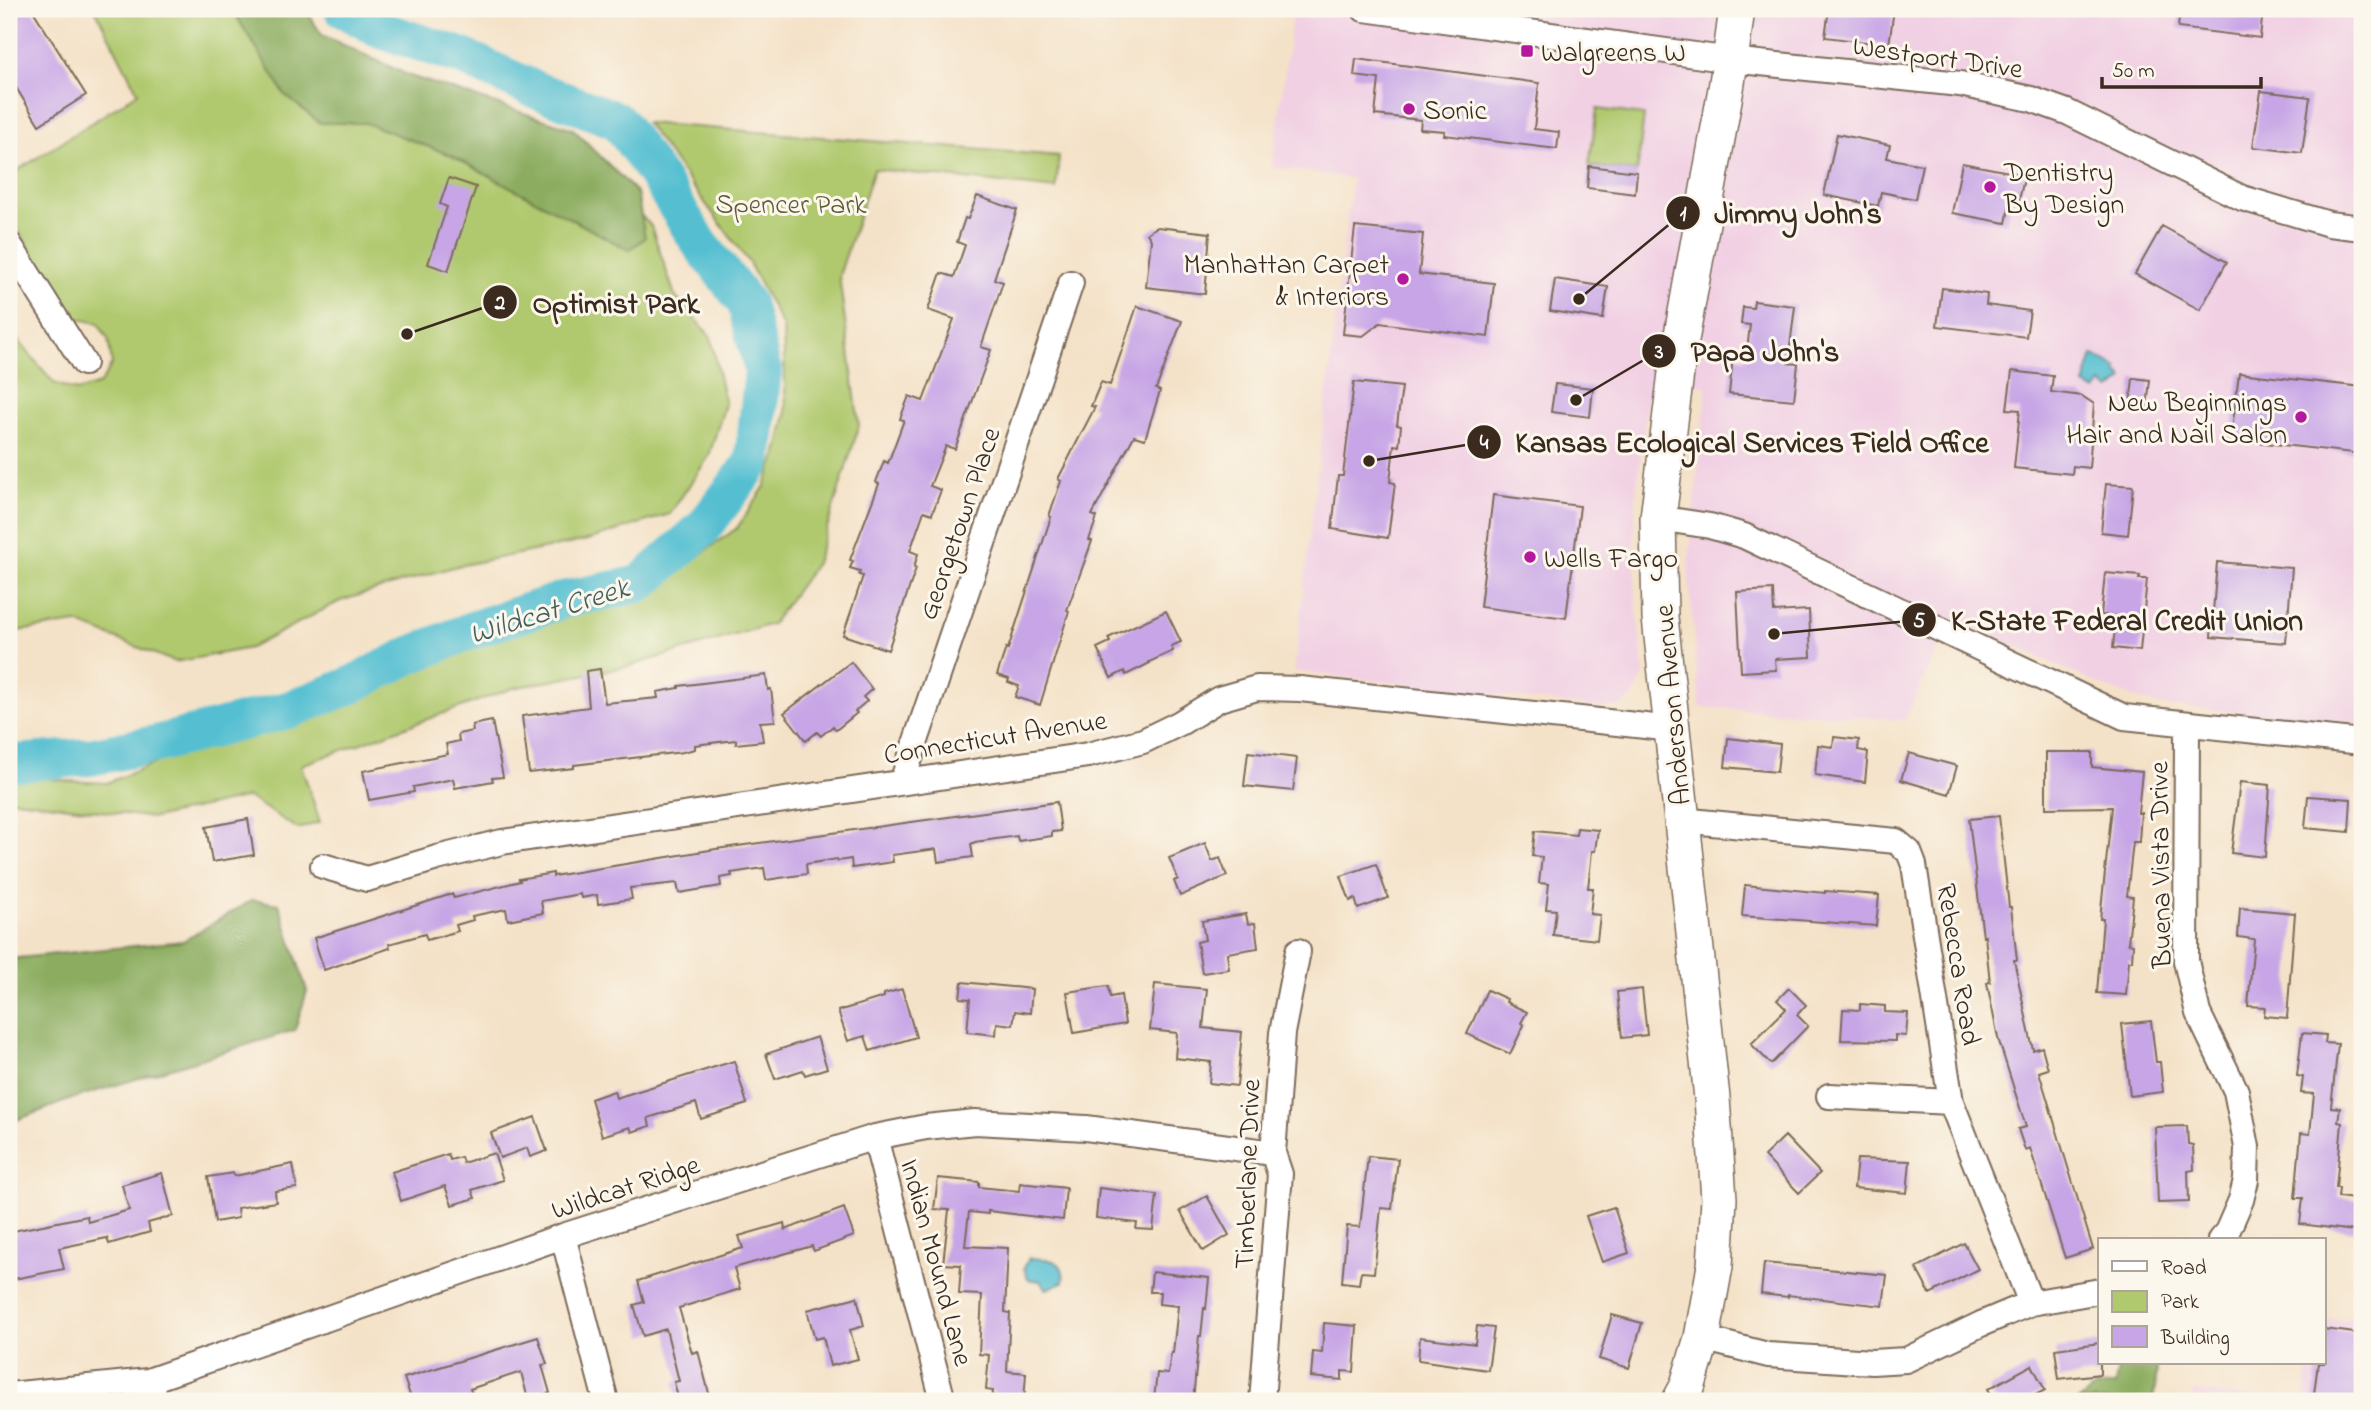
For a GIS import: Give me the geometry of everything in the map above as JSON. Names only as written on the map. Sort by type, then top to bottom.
[{"type":"main road","name":"Anderson Avenue","points":[[1680,1401],[1687,1388],[1702,1338],[1715,1266],[1719,1199],[1712,1098],[1660,618],[1658,518],[1678,356],[1731,60],[1737,9]]},
{"type":"street","name":"Westport Drive","points":[[1364,9],[1731,60],[1960,84],[2031,99],[2067,111],[2242,198],[2329,224],[2362,228]]},
{"type":"street","points":[[9,244],[85,363]]},
{"type":"street","name":"Georgetown Place","points":[[902,782],[1071,283]]},
{"type":"street","points":[[1658,518],[1710,526],[1744,536],[2124,717],[2362,742]]},
{"type":"street","name":"Connecticut Avenue","points":[[323,866],[367,879],[502,842],[1088,755],[1143,741],[1180,723],[1219,699],[1257,688],[1300,689],[1673,729]]},
{"type":"street","name":"Buena Vista Drive","points":[[2188,725],[2186,961],[2198,1013],[2236,1091],[2247,1147],[2246,1180],[2241,1200],[2222,1238]]},
{"type":"street","name":"Rebecca Road","points":[[1681,820],[1896,841],[1909,852],[1914,865],[1951,1101],[2031,1303]]},
{"type":"street","name":"Timberlane Drive","points":[[1262,1401],[1280,1174],[1273,1153],[1282,1033],[1298,951]]},
{"type":"street","points":[[1829,1096],[1951,1101]]},
{"type":"street","name":"Wildcat Ridge","points":[[9,1395],[153,1391],[563,1236],[875,1137],[926,1127],[975,1122],[1086,1128],[1273,1153]]},
{"type":"street","name":"Indian Mound Lane","points":[[875,1137],[943,1401]]},
{"type":"street","points":[[563,1236],[606,1401]]},
{"type":"street","points":[[1702,1338],[1768,1355],[1872,1362],[1906,1360],[2031,1303],[2098,1291]]},
{"type":"shaded area","points":[[1293,9],[2362,9],[2362,723],[2156,705],[2102,686],[1952,617],[1905,720],[1700,707],[1688,569],[1707,386],[1650,382],[1636,492],[1634,547],[1636,603],[1644,674],[1633,697],[1619,707],[1602,708],[1294,671],[1352,178],[1272,167]]},
{"type":"shaded area","points":[[2362,1309],[2362,1401],[2304,1401],[2308,1364],[2326,1364],[2326,1319],[2345,1320]]},
{"type":"shaded area","points":[[2193,1391],[2295,1401],[2190,1401]]},
{"type":"green space","points":[[95,9],[307,9],[326,51],[581,150],[651,226],[675,296],[711,337],[725,404],[709,456],[670,514],[588,540],[453,567],[340,601],[250,648],[175,662],[77,623],[9,632],[9,332],[54,383],[77,391],[100,384],[112,364],[108,339],[98,323],[71,317],[9,215],[9,176],[138,93]]},
{"type":"green space","points":[[232,9],[305,9],[322,35],[410,76],[573,129],[637,193],[645,238],[629,250],[450,155],[366,123],[320,123],[285,95]]},
{"type":"green space","points":[[1597,109],[1644,115],[1637,172],[1589,166]]},
{"type":"green space","name":"Spencer Park","points":[[646,123],[1059,156],[1056,189],[874,169],[839,276],[859,426],[816,563],[772,624],[630,666],[513,688],[301,765],[320,822],[298,829],[248,797],[154,818],[9,799],[9,773],[107,783],[160,761],[243,733],[312,717],[449,657],[556,618],[641,593],[737,528],[765,486],[777,453],[786,414],[783,327],[748,261]]},
{"type":"green space","points":[[252,900],[279,904],[307,991],[295,1030],[74,1098],[9,1123],[9,959],[183,941]]},
{"type":"green space","points":[[2119,1364],[2156,1364],[2153,1401],[2078,1401],[2093,1389],[2115,1385]]},
{"type":"water","points":[[2093,355],[2115,366],[2124,379],[2110,390],[2102,383],[2096,391],[2084,385]]},
{"type":"water","points":[[1029,1258],[1059,1264],[1063,1282],[1047,1289],[1040,1281],[1028,1279],[1024,1268]]},
{"type":"building","points":[[9,9],[32,9],[86,95],[39,125],[9,76]]},
{"type":"building","points":[[1829,9],[1894,9],[1889,45],[1825,37]]},
{"type":"building","points":[[2180,9],[2263,9],[2260,38],[2178,28]]},
{"type":"building","points":[[1356,59],[1539,83],[1534,129],[1559,132],[1557,149],[1444,135],[1445,131],[1420,129],[1421,120],[1375,115],[1379,79],[1354,76]]},
{"type":"building","points":[[2261,91],[2310,97],[2302,153],[2253,147]]},
{"type":"building","points":[[1837,134],[1890,145],[1887,158],[1922,165],[1915,199],[1881,192],[1878,206],[1824,195]]},
{"type":"building","name":"Dentistry By Design","points":[[1962,163],[2025,175],[2019,200],[2011,199],[2006,223],[1952,213]]},
{"type":"building","points":[[1589,166],[1637,172],[1635,194],[1587,188]]},
{"type":"building","points":[[449,178],[476,187],[448,271],[428,264],[447,207],[440,204]]},
{"type":"building","points":[[977,196],[1017,210],[994,279],[1003,282],[981,347],[991,350],[955,449],[946,446],[930,486],[941,490],[932,514],[924,511],[910,551],[918,554],[914,567],[916,568],[888,650],[843,635],[863,576],[859,575],[860,571],[850,568],[853,561],[850,560],[879,484],[876,482],[884,461],[888,463],[904,420],[900,419],[909,396],[923,401],[954,319],[928,310],[941,273],[954,277],[965,245],[957,242],[965,218],[968,219]]},
{"type":"building","points":[[2162,226],[2227,262],[2200,310],[2135,274]]},
{"type":"building","points":[[1157,227],[1210,233],[1205,294],[1146,287],[1151,240],[1147,233]]},
{"type":"building","name":"Manhattan Carpet & Interiors","points":[[1355,227],[1423,234],[1419,274],[1494,283],[1488,337],[1380,323],[1363,336],[1343,334]]},
{"type":"building","points":[[1555,279],[1608,287],[1603,319],[1550,311]]},
{"type":"building","points":[[1942,288],[1987,294],[1986,305],[2030,311],[2026,337],[1937,326]]},
{"type":"building","points":[[1754,301],[1795,306],[1788,363],[1798,364],[1794,400],[1729,394],[1733,357],[1746,359],[1750,325],[1741,324],[1743,307],[1753,308]]},
{"type":"building","points":[[1137,306],[1182,321],[1156,389],[1160,391],[1145,439],[1134,436],[1092,515],[1097,517],[1089,540],[1092,541],[1067,610],[1069,611],[1040,705],[1015,697],[1019,686],[997,675],[1051,517],[1049,516],[1061,481],[1058,479],[1095,407],[1091,406],[1101,382],[1110,385]]},
{"type":"building","points":[[2012,371],[2053,376],[2051,392],[2082,396],[2094,404],[2089,468],[2073,466],[2072,474],[2014,468],[2020,410],[2007,409]]},
{"type":"building","points":[[2239,373],[2362,387],[2362,454],[2231,439]]},
{"type":"building","points":[[2133,378],[2150,380],[2147,407],[2130,405]]},
{"type":"building","points":[[1354,382],[1402,387],[1397,425],[1401,426],[1399,446],[1394,445],[1390,482],[1395,483],[1388,538],[1332,529],[1338,476],[1343,476]]},
{"type":"building","points":[[1555,384],[1593,388],[1590,417],[1551,412]]},
{"type":"building","points":[[2106,484],[2133,486],[2128,535],[2101,532]]},
{"type":"building","name":"Wells Fargo","points":[[1493,495],[1580,506],[1566,618],[1480,607]]},
{"type":"building","points":[[2217,562],[2292,568],[2286,643],[2211,637]]},
{"type":"building","points":[[2105,573],[2147,579],[2140,651],[2113,648],[2116,616],[2101,615]]},
{"type":"building","points":[[1773,590],[1774,612],[1809,610],[1811,657],[1775,659],[1776,670],[1741,672],[1737,592]]},
{"type":"building","points":[[1166,611],[1181,642],[1171,646],[1173,651],[1150,663],[1126,675],[1124,671],[1111,678],[1097,648],[1110,642],[1108,638]]},
{"type":"building","points":[[851,662],[872,689],[863,697],[867,701],[836,730],[833,726],[821,736],[817,732],[806,741],[784,713]]},
{"type":"building","points":[[600,669],[605,703],[658,698],[657,692],[679,686],[766,675],[768,690],[771,689],[775,721],[760,722],[763,741],[736,744],[736,740],[695,745],[695,749],[683,752],[529,773],[522,716],[589,707],[586,671]]},
{"type":"building","points":[[492,721],[503,777],[455,788],[453,779],[413,787],[414,792],[369,800],[363,771],[448,754],[446,744],[459,741],[458,734],[473,731],[472,725]]},
{"type":"building","points":[[1834,737],[1859,740],[1858,750],[1868,752],[1865,782],[1815,775],[1818,745],[1833,747]]},
{"type":"building","points":[[1728,738],[1780,744],[1777,772],[1725,767]]},
{"type":"building","points":[[1248,752],[1297,758],[1293,791],[1244,786]]},
{"type":"building","points":[[2046,752],[2092,752],[2092,767],[2142,772],[2138,813],[2141,813],[2139,842],[2133,842],[2127,896],[2133,897],[2128,943],[2133,944],[2126,995],[2097,993],[2103,919],[2100,919],[2112,807],[2046,808]]},
{"type":"building","points":[[1909,753],[1957,766],[1949,794],[1901,780]]},
{"type":"building","points":[[2240,782],[2270,785],[2265,857],[2231,853]]},
{"type":"building","points":[[2308,796],[2351,799],[2349,832],[2305,828]]},
{"type":"building","points":[[1057,802],[1061,831],[1052,832],[1052,836],[1018,841],[1017,836],[975,842],[971,844],[973,857],[938,862],[936,849],[892,855],[893,862],[852,868],[851,859],[837,859],[806,864],[807,874],[766,880],[764,868],[731,873],[732,876],[720,878],[721,886],[679,893],[677,883],[630,888],[632,899],[598,904],[597,895],[581,898],[580,894],[541,901],[543,913],[508,920],[506,909],[472,916],[473,920],[456,925],[458,931],[427,940],[425,934],[389,944],[390,948],[324,970],[314,938],[452,894],[454,898],[520,881],[519,879]]},
{"type":"building","points":[[1999,816],[2017,960],[2014,960],[2033,1050],[2042,1047],[2048,1069],[2039,1072],[2093,1249],[2065,1258],[2030,1148],[2025,1150],[2018,1129],[2026,1127],[1998,1038],[1987,983],[1990,982],[1985,936],[1983,937],[1969,819]]},
{"type":"building","points":[[248,819],[254,855],[212,862],[206,827]]},
{"type":"building","points":[[1577,828],[1598,830],[1595,851],[1592,851],[1588,888],[1593,888],[1590,914],[1600,915],[1597,940],[1553,935],[1556,910],[1546,909],[1549,884],[1539,883],[1542,857],[1532,856],[1535,831],[1576,835]]},
{"type":"building","points":[[1205,843],[1212,861],[1220,858],[1227,876],[1180,896],[1174,881],[1178,879],[1169,858]]},
{"type":"building","points":[[1376,864],[1388,898],[1358,909],[1355,898],[1350,901],[1341,876]]},
{"type":"building","points":[[1745,885],[1879,895],[1876,926],[1742,916]]},
{"type":"building","points":[[2240,908],[2295,913],[2287,1018],[2264,1016],[2265,1007],[2248,1006],[2254,939],[2238,937]]},
{"type":"building","points":[[1246,914],[1248,924],[1255,923],[1258,948],[1227,953],[1229,969],[1202,973],[1197,942],[1205,940],[1202,921]]},
{"type":"building","points":[[962,982],[1032,989],[1030,1013],[1015,1011],[1013,1025],[997,1023],[996,1035],[967,1032],[970,999],[960,998]]},
{"type":"building","points":[[1155,984],[1207,989],[1203,1028],[1242,1032],[1237,1086],[1209,1083],[1211,1062],[1175,1058],[1177,1033],[1150,1030]]},
{"type":"building","points":[[1108,986],[1110,997],[1121,995],[1125,1024],[1074,1033],[1067,992]]},
{"type":"building","points":[[1789,988],[1806,1005],[1797,1015],[1808,1026],[1771,1064],[1751,1044],[1786,1009],[1777,1000]]},
{"type":"building","points":[[902,989],[916,1037],[870,1051],[865,1036],[848,1041],[838,1011]]},
{"type":"building","points":[[1642,989],[1647,1035],[1622,1038],[1617,992]]},
{"type":"building","points":[[1487,990],[1527,1012],[1510,1054],[1467,1034]]},
{"type":"building","points":[[1860,1004],[1885,1006],[1885,1012],[1908,1013],[1906,1036],[1895,1035],[1895,1041],[1841,1040],[1843,1009],[1860,1010]]},
{"type":"building","points":[[2151,1021],[2163,1092],[2130,1096],[2122,1024]]},
{"type":"building","points":[[2302,1033],[2326,1035],[2325,1043],[2338,1044],[2331,1107],[2340,1108],[2338,1122],[2342,1123],[2336,1188],[2339,1188],[2338,1197],[2362,1200],[2362,1232],[2300,1224],[2303,1198],[2295,1198],[2301,1133],[2310,1134],[2314,1094],[2301,1093],[2303,1077],[2297,1076]]},
{"type":"building","points":[[817,1037],[827,1068],[805,1075],[803,1070],[775,1079],[766,1054]]},
{"type":"building","points":[[734,1061],[747,1104],[701,1119],[696,1103],[648,1118],[650,1126],[632,1132],[630,1127],[602,1136],[591,1099],[614,1091],[616,1098]]},
{"type":"building","points":[[535,1117],[547,1151],[530,1157],[527,1148],[500,1158],[491,1133]]},
{"type":"building","points":[[2187,1126],[2188,1144],[2193,1145],[2194,1170],[2188,1171],[2189,1202],[2158,1203],[2155,1127]]},
{"type":"building","points":[[1785,1136],[1820,1173],[1799,1193],[1764,1156]]},
{"type":"building","points":[[494,1153],[503,1180],[472,1190],[475,1198],[452,1205],[445,1186],[401,1201],[392,1172],[448,1154],[450,1160],[461,1157],[463,1163]]},
{"type":"building","points":[[1368,1156],[1398,1159],[1392,1209],[1381,1208],[1374,1273],[1361,1272],[1359,1284],[1342,1282],[1347,1226],[1360,1227]]},
{"type":"building","points":[[1857,1159],[1910,1161],[1907,1193],[1854,1188]]},
{"type":"building","points":[[293,1164],[297,1188],[275,1191],[276,1202],[237,1208],[238,1218],[215,1222],[208,1177],[233,1173],[234,1176]]},
{"type":"building","points":[[162,1173],[173,1216],[148,1223],[150,1232],[109,1244],[107,1238],[59,1248],[64,1269],[9,1280],[9,1243],[15,1242],[13,1231],[87,1216],[88,1222],[129,1210],[122,1185]]},
{"type":"building","points":[[938,1178],[979,1182],[979,1187],[1019,1191],[1020,1183],[1066,1188],[1063,1220],[988,1211],[988,1214],[969,1212],[965,1246],[1008,1248],[1005,1312],[1010,1313],[1007,1371],[1026,1373],[1024,1401],[992,1401],[993,1391],[986,1390],[989,1355],[979,1354],[982,1295],[959,1294],[961,1265],[943,1264],[949,1210],[934,1209]]},
{"type":"building","points":[[1099,1188],[1157,1195],[1153,1230],[1136,1229],[1137,1223],[1096,1218]]},
{"type":"building","points":[[1207,1196],[1229,1235],[1203,1251],[1180,1211]]},
{"type":"building","points":[[1614,1207],[1629,1253],[1602,1262],[1586,1216]]},
{"type":"building","points":[[844,1208],[854,1236],[814,1251],[812,1246],[734,1268],[740,1289],[679,1308],[692,1353],[698,1351],[711,1401],[679,1401],[674,1382],[679,1381],[666,1329],[643,1336],[634,1305],[644,1302],[638,1281],[743,1248],[739,1236],[784,1223],[785,1230]]},
{"type":"building","points":[[1964,1243],[1978,1269],[1930,1294],[1916,1268]]},
{"type":"building","points":[[1764,1263],[1887,1275],[1883,1306],[1761,1294]]},
{"type":"building","points":[[1152,1272],[1209,1278],[1206,1309],[1204,1308],[1199,1336],[1193,1401],[1154,1399],[1157,1373],[1168,1374],[1178,1306],[1159,1304],[1160,1292],[1150,1292]]},
{"type":"building","points":[[857,1297],[864,1326],[850,1330],[858,1359],[830,1366],[823,1337],[815,1339],[807,1310]]},
{"type":"building","points":[[1612,1315],[1642,1323],[1629,1368],[1599,1359]]},
{"type":"building","points":[[1324,1323],[1357,1326],[1354,1372],[1342,1371],[1342,1380],[1311,1377],[1313,1352],[1322,1353]]},
{"type":"building","points":[[1477,1326],[1494,1328],[1488,1370],[1418,1360],[1420,1337],[1475,1344]]},
{"type":"building","points":[[2326,1329],[2362,1334],[2362,1401],[2313,1401],[2318,1364],[2326,1364]]},
{"type":"building","points":[[538,1337],[547,1364],[542,1365],[550,1393],[528,1399],[521,1372],[470,1389],[474,1401],[412,1401],[404,1378]]},
{"type":"building","points":[[2098,1343],[2100,1374],[2059,1379],[2055,1349]]},
{"type":"building","points":[[2032,1365],[2045,1390],[2024,1401],[1995,1401],[1988,1389]]},
{"type":"waterway","name":"Wildcat Creek","points":[[9,761],[16,763],[90,757],[156,744],[288,710],[347,687],[413,654],[478,628],[566,599],[640,584],[703,528],[753,462],[763,371],[746,303],[700,244],[660,180],[618,121],[536,90],[461,56],[384,31],[343,9]]},
{"type":"place","name":"Walgreens W","points":[[1527,51]]},
{"type":"place","name":"Sonic","points":[[1409,109]]},
{"type":"place","name":"Dentistry By Design","points":[[1990,187]]},
{"type":"place","name":"Manhattan Carpet & Interiors","points":[[1403,279]]},
{"type":"place","name":"Jimmy John's","points":[[1579,299]]},
{"type":"place","name":"Optimist Park","points":[[407,334]]},
{"type":"place","name":"Papa John's","points":[[1576,400]]},
{"type":"place","name":"New Beginnings Hair and Nail Salon","points":[[2301,417]]},
{"type":"place","name":"Kansas Ecological Services Field Office","points":[[1369,461]]},
{"type":"place","name":"Wells Fargo","points":[[1530,557]]},
{"type":"place","name":"K-State Federal Credit Union","points":[[1774,634]]}]
